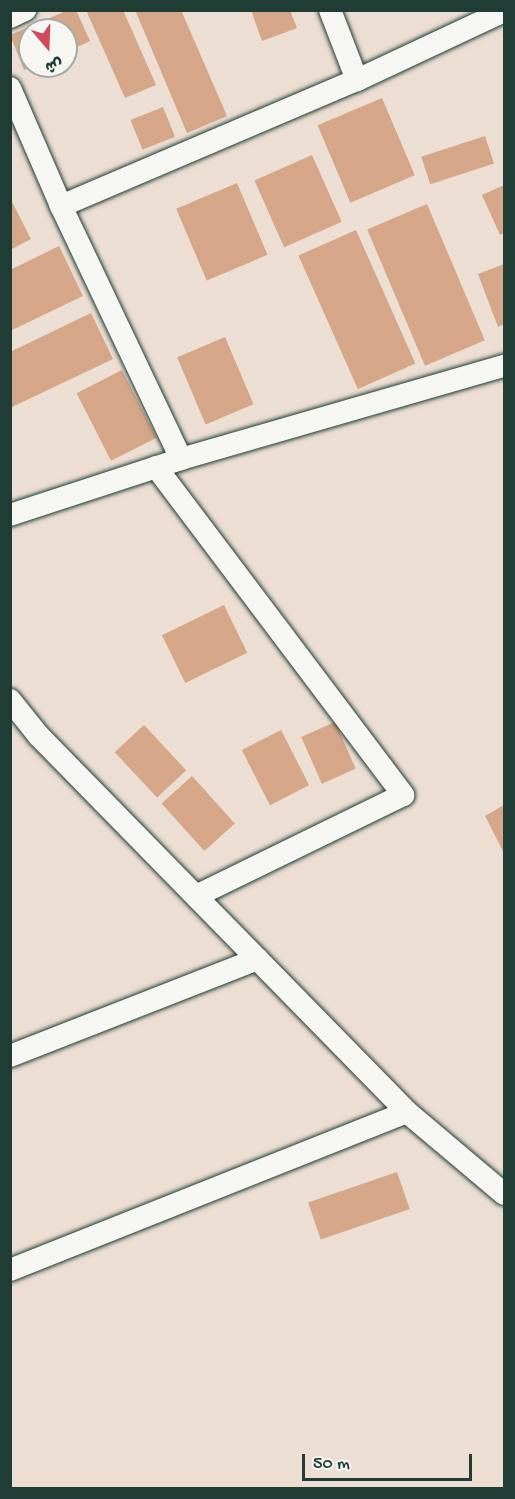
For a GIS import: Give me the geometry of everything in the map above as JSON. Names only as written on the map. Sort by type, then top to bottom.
[{"type":"street","points":[[10,17],[25,10]]},
{"type":"street","points":[[330,10],[357,80]]},
{"type":"street","points":[[61,206],[357,80],[504,11]]},
{"type":"street","points":[[10,88],[61,206],[181,459]]},
{"type":"street","points":[[10,515],[181,459],[504,366]]},
{"type":"street","points":[[156,467],[403,795],[196,896]]},
{"type":"street","points":[[10,700],[38,735],[407,1112],[504,1194]]},
{"type":"street","points":[[10,1056],[258,959]]},
{"type":"street","points":[[10,1270],[407,1112]]},
{"type":"building","points":[[68,10],[76,10],[90,41],[78,46],[78,18],[49,18]]},
{"type":"building","points":[[86,10],[123,10],[156,85],[125,98]]},
{"type":"building","points":[[135,10],[181,10],[227,116],[187,133]]},
{"type":"building","points":[[251,10],[290,10],[297,28],[262,41]]},
{"type":"building","points":[[18,32],[18,55],[10,35]]},
{"type":"building","points":[[382,98],[415,175],[350,203],[318,125]]},
{"type":"building","points":[[163,107],[175,137],[143,150],[131,120]]},
{"type":"building","points":[[485,136],[494,164],[430,184],[421,157]]},
{"type":"building","points":[[312,155],[342,222],[284,247],[254,181]]},
{"type":"building","points":[[237,183],[267,255],[207,281],[176,209]]},
{"type":"building","points":[[504,185],[504,233],[500,235],[482,195]]},
{"type":"building","points":[[10,198],[31,239],[10,250]]},
{"type":"building","points":[[427,204],[485,340],[425,366],[367,229]]},
{"type":"building","points":[[356,230],[415,363],[358,389],[298,256]]},
{"type":"building","points":[[59,246],[83,296],[10,331],[10,270]]},
{"type":"building","points":[[504,264],[504,324],[498,327],[478,274]]},
{"type":"building","points":[[91,313],[113,359],[12,407],[10,352]]},
{"type":"building","points":[[225,337],[254,404],[206,425],[177,357]]},
{"type":"building","points":[[122,370],[157,438],[111,461],[77,393]]},
{"type":"building","points":[[224,605],[247,653],[185,683],[162,635]]},
{"type":"building","points":[[335,722],[356,769],[322,784],[301,737]]},
{"type":"building","points":[[144,725],[186,770],[157,798],[115,752]]},
{"type":"building","points":[[281,730],[309,785],[270,805],[242,750]]},
{"type":"building","points":[[192,776],[235,824],[204,851],[162,803]]},
{"type":"building","points":[[504,805],[504,853],[485,816]]},
{"type":"building","points":[[397,1172],[410,1209],[321,1239],[308,1203]]}]
